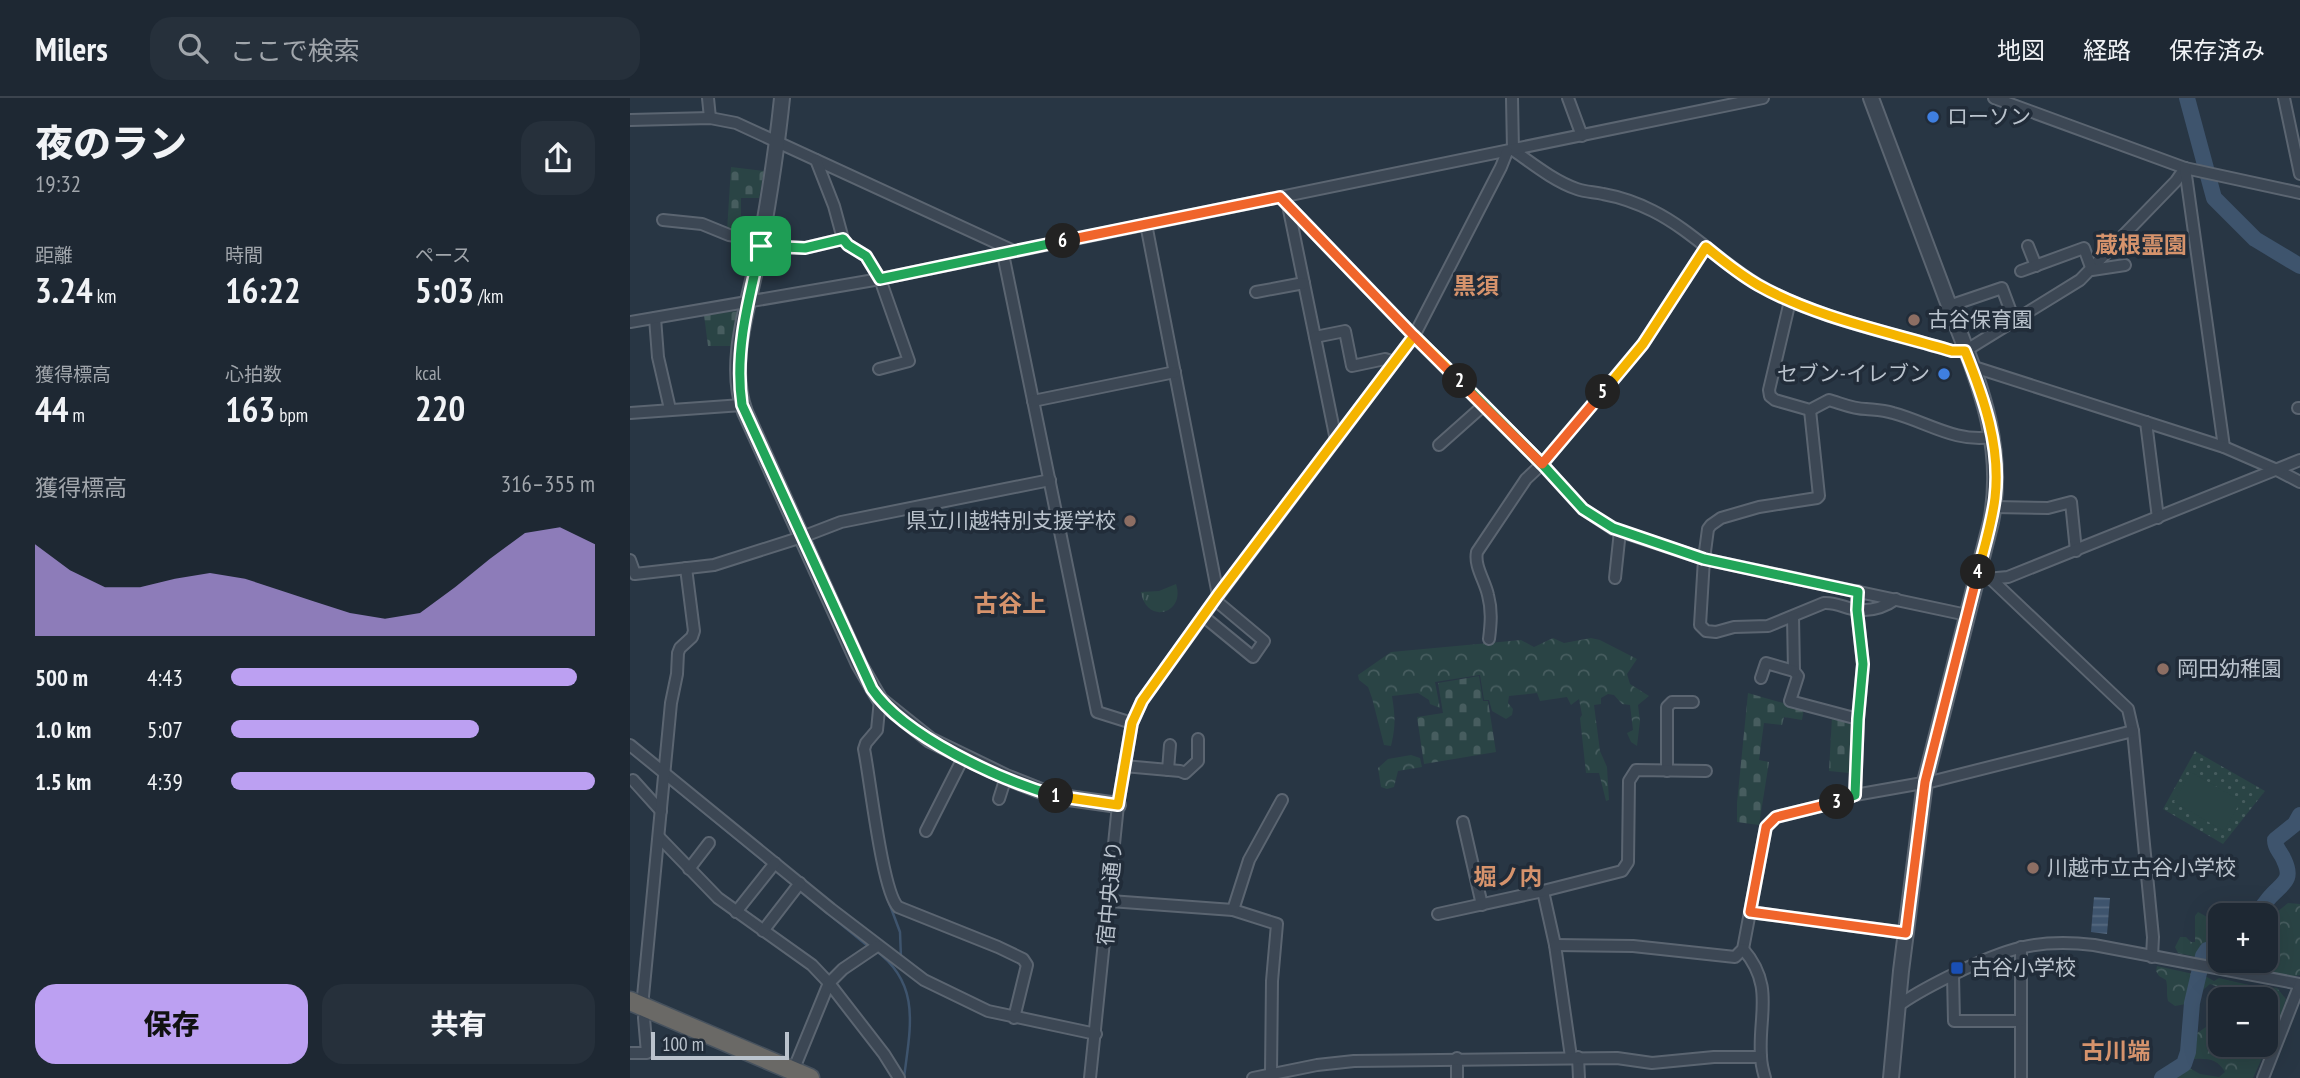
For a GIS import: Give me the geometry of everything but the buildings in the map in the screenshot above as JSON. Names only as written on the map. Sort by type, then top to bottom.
[{"type":"highway","points":[[637,1010],[787,1074],[810,1078]]},
{"type":"street","points":[[708,98],[710,118]]},
{"type":"street","points":[[782,98],[739,369],[742,405],[859,664],[880,700],[930,740],[963,758],[1054,796],[1118,805]]},
{"type":"street","points":[[1510,151],[1512,98]]},
{"type":"street","points":[[1568,98],[1582,136]]},
{"type":"street","points":[[630,322],[880,279],[1146,224],[1284,201],[1763,98]]},
{"type":"street","points":[[1871,98],[1980,389],[1992,437],[1996,471],[1984,579],[1967,615],[1925,782],[1891,1078]]},
{"type":"street","points":[[1994,98],[2185,168],[2300,193]]},
{"type":"street","points":[[2284,98],[2300,174]]},
{"type":"street","points":[[630,120],[710,118],[736,123],[1008,252]]},
{"type":"street","points":[[1510,151],[1564,184],[1605,194],[1654,211],[1758,285],[1790,301],[1952,351],[1965,351],[2080,280],[2176,181],[2185,168]]},
{"type":"street","name":"宿中央通り","points":[[1090,1078],[1118,805],[1132,723],[1142,701],[1203,615],[1414,336],[1510,151]]},
{"type":"street","points":[[816,160],[835,206],[843,239],[866,256],[880,279],[909,361],[880,369]]},
{"type":"street","points":[[2185,168],[2224,447]]},
{"type":"street","points":[[1284,201],[1304,283],[1336,440]]},
{"type":"street","points":[[1284,201],[1583,509],[1620,531],[1704,559],[1967,615]]},
{"type":"street","points":[[663,220],[702,224],[729,235],[761,243],[805,248],[843,239]]},
{"type":"street","points":[[1146,224],[1217,597],[1264,641],[1253,657],[1203,615]]},
{"type":"street","points":[[2028,246],[2036,266]]},
{"type":"street","points":[[1489,639],[1492,617],[1488,593],[1476,562],[1477,552],[1526,479],[1542,464],[1643,344],[1706,247]]},
{"type":"street","points":[[2021,271],[2084,248],[2092,270]]},
{"type":"street","points":[[1008,252],[1033,401],[1097,712],[1132,723]]},
{"type":"street","points":[[2092,270],[2125,265]]},
{"type":"street","points":[[1256,292],[1304,283]]},
{"type":"street","points":[[1949,306],[2002,288],[2014,320]]},
{"type":"street","points":[[1790,301],[1769,390],[1770,396],[1775,400],[1810,410],[1829,400],[1913,418],[1962,438],[1977,440],[1992,437]]},
{"type":"street","points":[[655,318],[658,357],[670,409]]},
{"type":"street","points":[[1315,337],[1345,331],[1352,366],[1385,359],[1394,362]]},
{"type":"street","points":[[1971,366],[2224,447],[2300,482]]},
{"type":"street","points":[[1033,401],[1175,372]]},
{"type":"street","points":[[630,412],[742,405]]},
{"type":"street","points":[[1439,445],[1484,405]]},
{"type":"street","points":[[1810,410],[1819,496],[1759,507],[1715,520],[1708,529],[1700,625],[1706,631],[1716,632],[1734,627],[1768,626],[1824,603],[1857,610],[1886,606],[1896,599]]},
{"type":"street","points":[[2146,422],[2158,518]]},
{"type":"street","points":[[1984,579],[2008,577],[2300,460]]},
{"type":"street","points":[[630,560],[635,574],[714,565],[841,522],[1050,480]]},
{"type":"street","points":[[1994,507],[2048,508],[2071,502],[2076,551]]},
{"type":"street","points":[[1615,578],[1620,531]]},
{"type":"street","points":[[630,1053],[647,1053],[637,1010],[659,837],[678,653],[694,631],[687,568]]},
{"type":"street","points":[[1984,579],[2128,709],[2133,731],[2153,937],[2152,957]]},
{"type":"street","points":[[1855,795],[1863,664],[1857,610],[1858,592]]},
{"type":"street","points":[[1793,617],[1794,671]]},
{"type":"street","points":[[1761,678],[1766,663],[1794,671],[1798,676],[1790,701],[1858,719]]},
{"type":"street","points":[[880,700],[877,730],[864,749],[885,877],[893,902],[898,907],[1023,959],[1027,965],[1014,1018]]},
{"type":"street","points":[[1667,771],[1667,707],[1672,702],[1693,702]]},
{"type":"street","points":[[1555,945],[1633,946],[1735,957],[1743,949],[1766,827],[1776,817],[1842,801],[1855,795],[1925,782],[2133,731]]},
{"type":"street","points":[[1124,766],[1185,773],[1198,761],[1198,739]]},
{"type":"street","points":[[1168,770],[1170,745]]},
{"type":"street","points":[[630,746],[797,886],[924,980],[988,1011],[1096,1034]]},
{"type":"street","points":[[926,831],[963,758]]},
{"type":"street","points":[[1438,914],[1622,871],[1628,862],[1629,781],[1636,770],[1706,771]]},
{"type":"street","points":[[999,799],[1006,778]]},
{"type":"street","points":[[633,780],[661,811]]},
{"type":"street","points":[[1233,910],[1249,860],[1282,800]]},
{"type":"street","points":[[1464,822],[1482,905]]},
{"type":"street","points":[[659,837],[718,898],[812,965],[884,1054],[899,1078]]},
{"type":"street","points":[[689,869],[709,844]]},
{"type":"street","points":[[736,912],[773,866]]},
{"type":"street","points":[[763,931],[797,886]]},
{"type":"street","points":[[1543,891],[1579,1078]]},
{"type":"street","points":[[1110,901],[1233,910],[1277,924],[1272,981],[1271,1073]]},
{"type":"street","points":[[1750,912],[1906,933]]},
{"type":"street","points":[[1898,1006],[1913,995],[2002,951],[2042,943],[2070,942],[2300,984],[2263,1078]]},
{"type":"street","points":[[787,1074],[829,983],[843,969],[877,946]]},
{"type":"street","points":[[2021,947],[2021,1078]]},
{"type":"street","points":[[1743,949],[1753,960],[1764,997],[1761,1057],[1765,1078]]},
{"type":"street","points":[[1954,975],[1954,1021],[2021,1021]]},
{"type":"street","points":[[1253,1078],[1317,1065],[1354,1061],[1617,1058],[1652,1063],[1761,1057]]},
{"type":"street","points":[[1457,1058],[1457,1078]]},
{"type":"street","points":[[1317,1065],[1317,1078]]},
{"type":"green space","points":[[731,167],[764,171],[759,198],[741,198],[741,218],[746,219],[746,227],[753,228],[752,237],[727,231]]},
{"type":"green space","points":[[737,311],[731,346],[708,346],[704,315]]},
{"type":"green space","points":[[1176,584],[1178,594],[1175,603],[1164,612],[1150,609],[1144,602],[1141,592],[1159,591]]},
{"type":"green space","points":[[1553,638],[1564,643],[1591,638],[1600,640],[1637,659],[1627,674],[1630,684],[1649,696],[1638,705],[1640,721],[1637,746],[1631,742],[1627,733],[1633,730],[1630,705],[1622,704],[1614,695],[1608,694],[1601,698],[1601,704],[1594,705],[1600,751],[1607,767],[1609,800],[1606,801],[1599,773],[1586,773],[1579,699],[1571,705],[1567,697],[1540,701],[1537,693],[1509,696],[1508,703],[1513,709],[1512,715],[1506,719],[1492,711],[1489,700],[1484,700],[1480,675],[1435,682],[1440,708],[1430,704],[1429,700],[1418,693],[1392,696],[1394,732],[1391,746],[1384,745],[1368,687],[1359,680],[1358,675],[1391,652],[1521,640],[1534,647]]},
{"type":"green space","points":[[1479,676],[1483,701],[1488,701],[1496,752],[1424,764],[1417,717],[1443,713],[1438,683]]},
{"type":"green space","points":[[1748,693],[1804,709],[1802,720],[1784,717],[1782,725],[1764,723],[1759,760],[1769,762],[1759,825],[1737,822]]},
{"type":"green space","points":[[1832,717],[1853,722],[1852,784],[1849,784],[1849,773],[1829,771]]},
{"type":"green space","points":[[2195,751],[2265,791],[2223,844],[2163,809]]},
{"type":"green space","points":[[1411,755],[1420,758],[1422,767],[1398,771],[1394,787],[1381,787],[1378,768],[1388,759]]},
{"type":"green space","points":[[2191,772],[2241,801],[2224,831],[2174,802]]},
{"type":"green space","points":[[2288,903],[2300,904],[2300,975],[2290,977],[2271,973],[2278,973],[2278,911]]},
{"type":"green space","points":[[2198,912],[2208,917],[2208,959],[2178,953],[2175,947],[2180,937],[2195,942],[2195,916]]},
{"type":"green space","points":[[2157,966],[2214,981],[2219,978],[2265,987],[2218,987],[2210,984],[2199,993],[2197,1002],[2175,1006],[2168,1001],[2166,980],[2156,971]]},
{"type":"green space","points":[[2278,989],[2286,999],[2278,1022]]},
{"type":"green space","points":[[2208,1024],[2208,1057],[2262,1057],[2253,1078],[2167,1078],[2165,1072],[2170,1063],[2179,1062],[2200,1074],[2219,1077],[2225,1072],[2212,1060],[2193,1059],[2191,1037]]},
{"type":"water","points":[[2094,897],[2110,898],[2107,934],[2091,932]]},
{"type":"waterway","points":[[2187,98],[2214,198],[2255,239],[2300,266]]},
{"type":"waterway","points":[[630,752],[655,772]]},
{"type":"waterway","points":[[668,783],[768,865]]},
{"type":"waterway","points":[[2265,903],[2282,885],[2288,873],[2275,840],[2295,824],[2300,815]]},
{"type":"waterway","points":[[774,869],[793,885]]},
{"type":"waterway","points":[[798,889],[869,947]]},
{"type":"waterway","points":[[888,900],[900,932],[901,958]]},
{"type":"waterway","points":[[875,950],[890,963],[906,992],[910,1024],[904,1078]]},
{"type":"waterway","points":[[2162,1078],[2184,1064],[2188,1052],[2192,1003],[2203,956],[2208,950]]},
{"type":"place","name":"ローソン","points":[[1933,117]]},
{"type":"place","name":"古谷保育園","points":[[1914,320]]},
{"type":"place","name":"セブン-イレブン","points":[[1944,374]]},
{"type":"place","name":"県立川越特別支援学校","points":[[1130,521]]},
{"type":"place","name":"岡田幼稚園","points":[[2163,669]]},
{"type":"place","name":"川越市立古谷小学校","points":[[2033,868]]},
{"type":"place","name":"古谷小学校","points":[[1957,968]]},
{"type":"district","name":"蔵根霊園","points":[[2141,245]]},
{"type":"district","name":"黒須","points":[[1476,286]]},
{"type":"district","name":"古谷上","points":[[1010,604]]},
{"type":"district","name":"堀ノ内","points":[[1508,877]]},
{"type":"district","name":"古川端","points":[[2116,1051]]},
{"type":"route","points":[[761,246],[739,359],[738,379],[742,405],[872,689],[902,720],[930,740],[1006,778],[1054,796],[1118,805],[1132,723],[1142,701],[1218,595],[1414,336],[1484,405],[1542,464],[1583,509],[1613,528],[1704,559],[1858,592],[1857,610],[1863,664],[1855,795],[1842,801],[1776,817],[1766,827],[1750,912],[1906,933],[1925,782],[1995,497],[1996,457],[1989,419],[1965,351],[1952,351],[1790,301],[1758,285],[1706,247],[1643,344],[1542,464],[1280,197],[880,279],[866,256],[843,239],[805,248],[761,246]]}]
